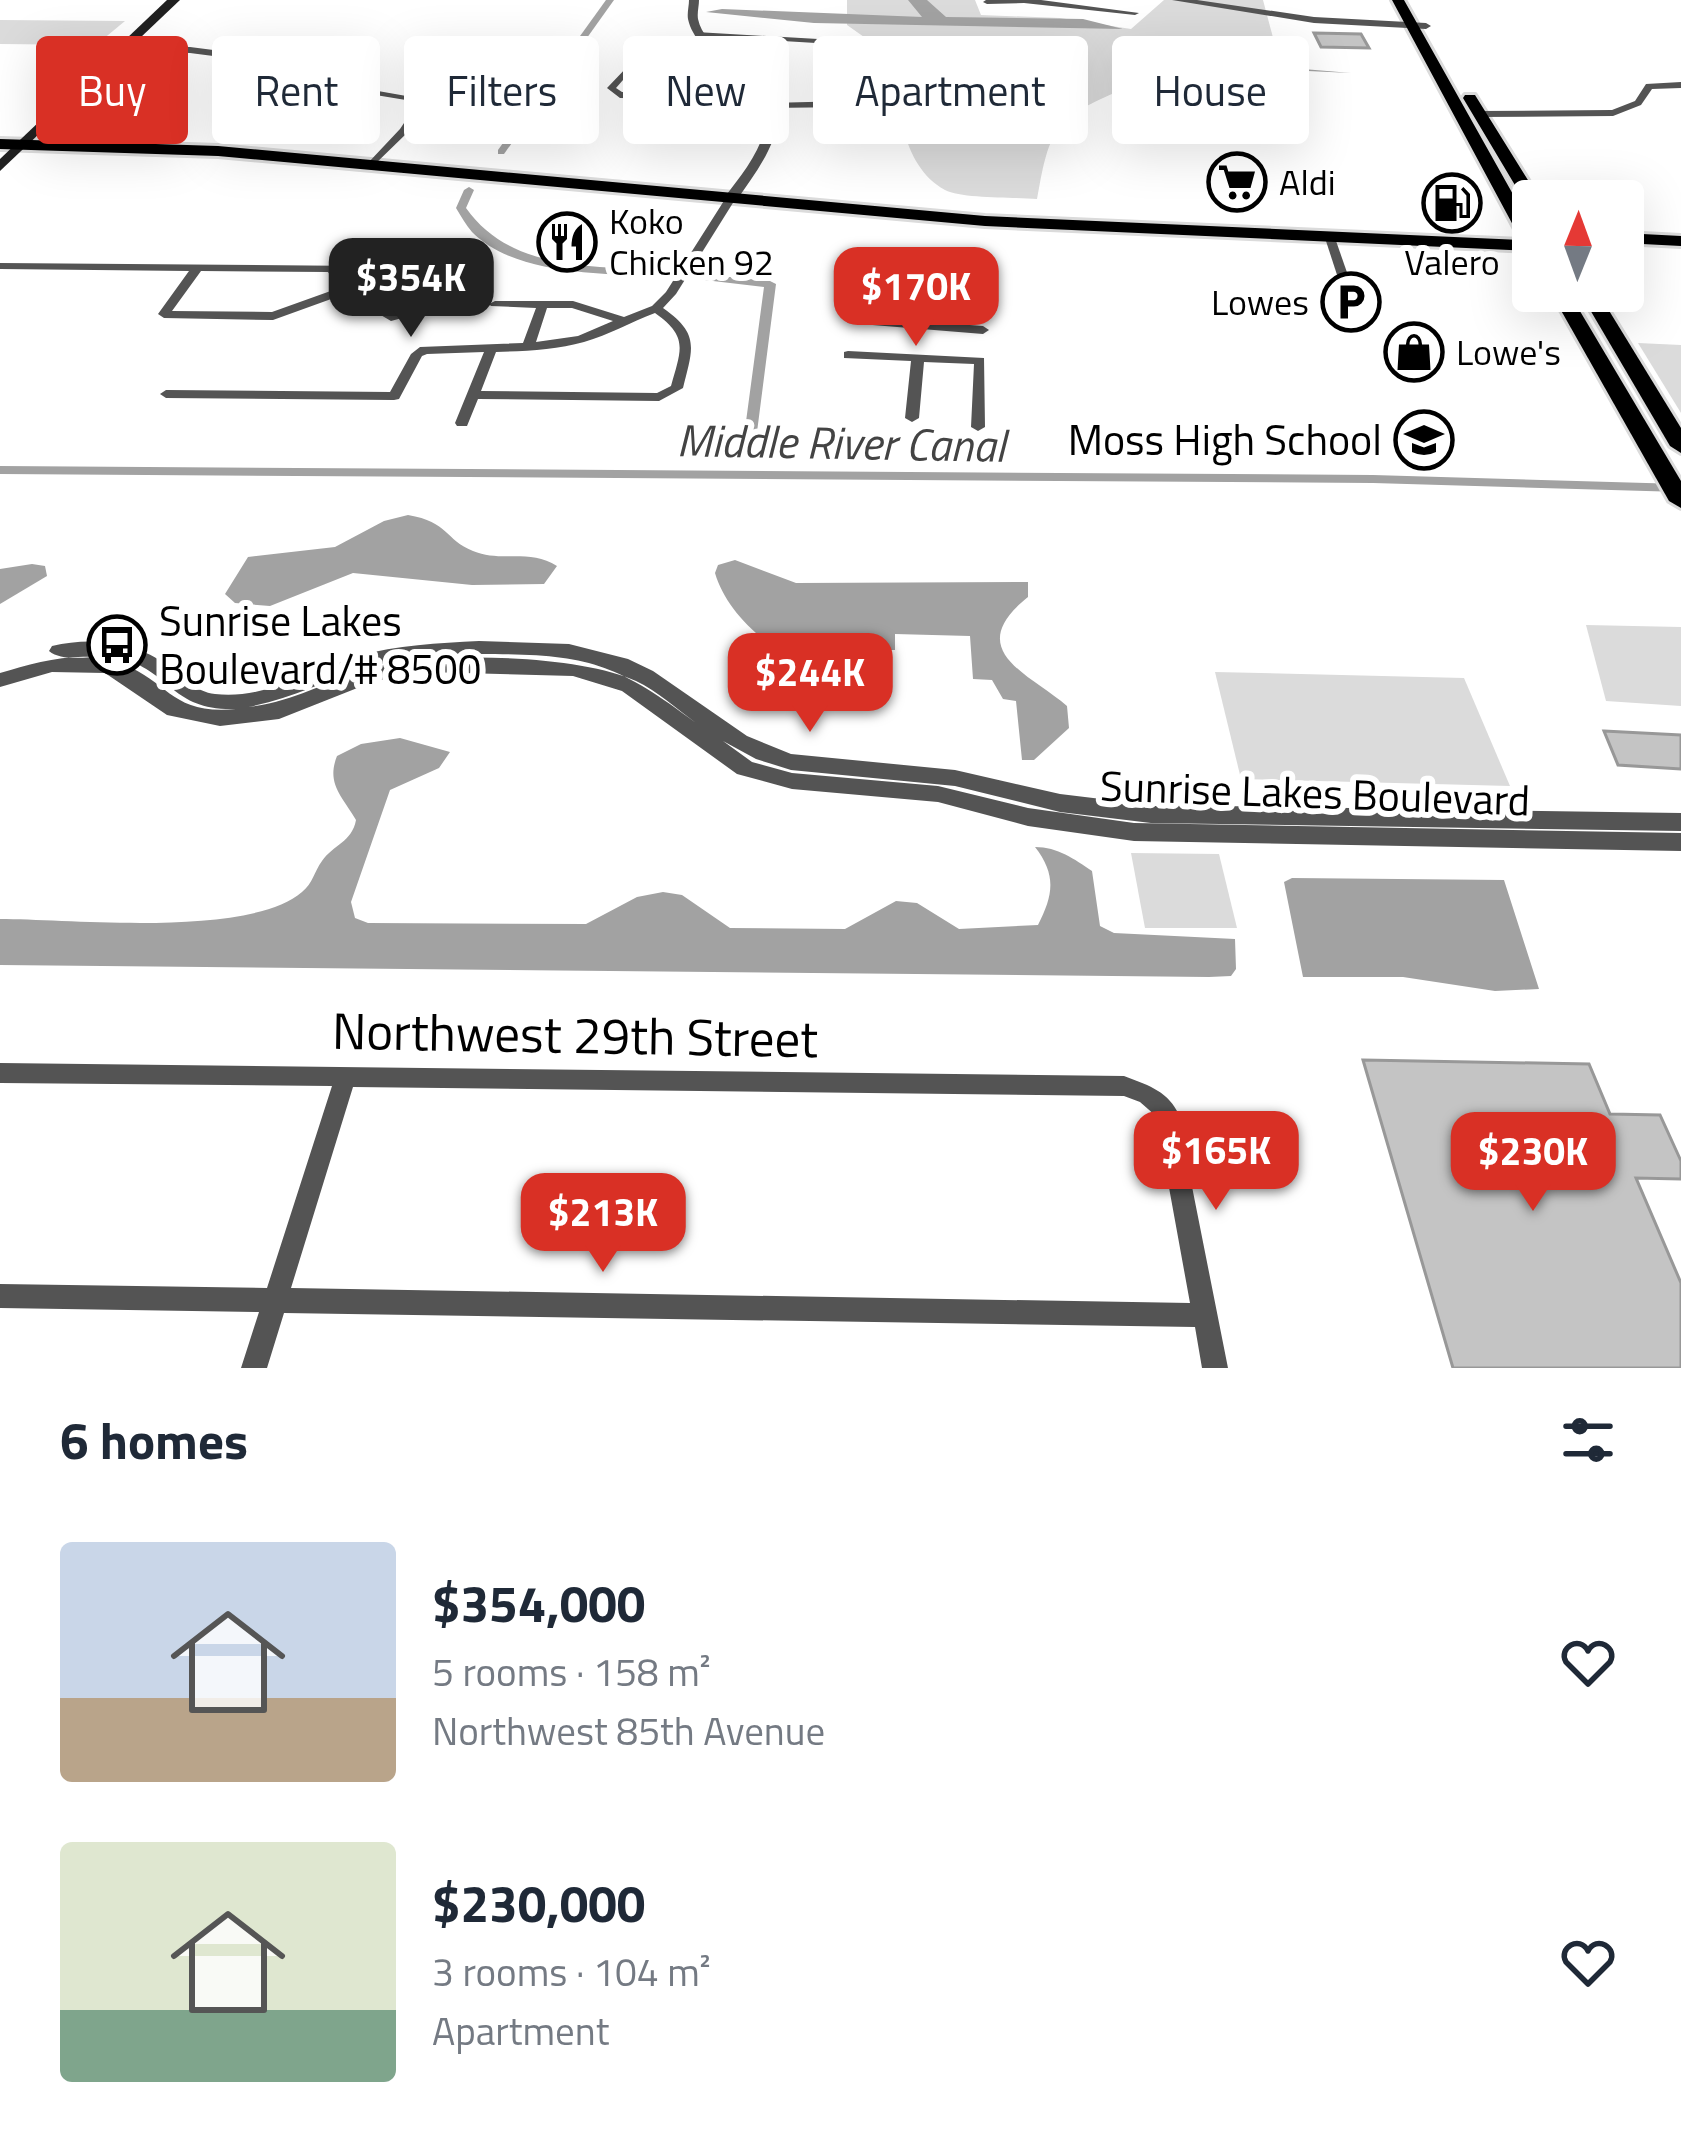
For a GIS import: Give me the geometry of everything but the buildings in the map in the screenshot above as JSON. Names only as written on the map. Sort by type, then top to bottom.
[{"type":"main road","points":[[128,36],[159,0]]},
{"type":"main road","points":[[131,36],[174,0]]},
{"type":"main road","points":[[1398,0],[1482,117],[1520,180]]},
{"type":"main road","points":[[1416,0],[1416,24],[1447,93],[1512,207]]},
{"type":"main road","points":[[1447,93],[1482,117]]},
{"type":"main road","points":[[1457,111],[1482,117]]},
{"type":"main road","points":[[0,167],[11,139],[36,118]]},
{"type":"main road","points":[[11,139],[36,118]]},
{"type":"main road","points":[[11,139],[379,158],[985,221],[1330,238],[1512,238]]},
{"type":"main road","points":[[735,193],[1512,237]]},
{"type":"main road","points":[[1644,239],[1681,241]]},
{"type":"main road","points":[[1644,252],[1681,253]]},
{"type":"main road","points":[[1571,312],[1681,501]]},
{"type":"main road","points":[[1601,312],[1681,446]]},
{"type":"street","points":[[694,0],[691,14],[701,36]]},
{"type":"street","points":[[1177,0],[1298,18],[1416,24]]},
{"type":"street","points":[[1207,0],[1311,16],[1416,24]]},
{"type":"street","points":[[987,2],[1106,3],[1135,13]]},
{"type":"street","points":[[699,34],[733,36]]},
{"type":"street","points":[[789,39],[818,41],[852,64],[852,104],[789,102]]},
{"type":"street","points":[[188,47],[294,59],[313,64],[340,83],[404,92]]},
{"type":"street","points":[[188,50],[291,63],[306,67],[324,84],[404,95]]},
{"type":"street","points":[[623,75],[611,88],[623,94]]},
{"type":"street","points":[[1482,117],[1629,110],[1649,86],[1681,85]]},
{"type":"street","points":[[379,158],[404,137]]},
{"type":"street","points":[[166,394],[394,396],[417,354],[424,350],[528,347],[580,339],[627,322],[656,308],[670,294],[764,144]]},
{"type":"street","points":[[1330,238],[1360,327]]},
{"type":"street","points":[[0,266],[363,269],[368,279],[422,305],[420,310],[392,317],[334,280],[332,269]]},
{"type":"street","points":[[196,268],[164,314],[273,316],[368,279]]},
{"type":"street","points":[[856,289],[982,298]]},
{"type":"street","points":[[495,304],[573,305],[627,322]]},
{"type":"street","points":[[528,347],[543,304]]},
{"type":"street","points":[[473,395],[634,398],[669,393],[677,388],[687,335],[683,326],[656,308]]},
{"type":"street","points":[[852,320],[983,330]]},
{"type":"street","points":[[462,423],[492,347]]},
{"type":"street","points":[[848,355],[980,361],[978,427]]},
{"type":"street","points":[[912,418],[919,358]]},
{"type":"street","name":"Sunrise Lakes Boulevard","points":[[0,666],[54,651],[112,650],[142,658],[194,696],[222,702],[280,695],[361,663],[407,652],[574,652],[641,671],[769,757],[955,778],[1107,811],[1205,817],[1681,822]]},
{"type":"street","name":"Sunrise Lakes Boulevard","points":[[0,680],[52,665],[105,666],[119,670],[175,710],[220,718],[279,712],[371,675],[424,665],[574,669],[628,686],[745,768],[792,781],[938,794],[1028,817],[1134,832],[1681,842]]},
{"type":"street","name":"Northwest 29th Street","points":[[0,1073],[1124,1086],[1148,1095],[1166,1111],[1205,1315]]},
{"type":"street","points":[[254,1368],[345,1078]]},
{"type":"street","points":[[0,1296],[1205,1315],[1215,1368]]},
{"type":"shaded area","points":[[847,0],[975,0],[981,15],[1060,18],[1131,29],[1164,0],[1263,0],[1273,36],[1112,36],[1112,94],[1088,106],[1088,36],[863,36],[847,25]]},
{"type":"shaded area","points":[[908,0],[927,0],[946,17],[1083,19],[1123,29],[814,23],[706,12],[922,17]]},
{"type":"shaded area","points":[[0,20],[125,21],[107,36],[36,36],[36,44],[0,44]]},
{"type":"shaded area","points":[[909,144],[1051,144],[1037,199],[945,190],[930,179]]},
{"type":"shaded area","points":[[1638,343],[1681,345],[1681,413]]},
{"type":"shaded area","points":[[408,515],[432,522],[473,551],[536,558],[557,566],[544,584],[472,585],[353,573],[270,606],[235,603],[225,594],[248,557],[335,547],[384,521]]},
{"type":"shaded area","points":[[735,560],[796,583],[1028,582],[1028,597],[1009,616],[1001,632],[1001,646],[1020,671],[1067,706],[1069,728],[1034,760],[1022,760],[1016,701],[1003,699],[992,680],[973,679],[970,636],[895,634],[895,650],[868,650],[869,692],[799,664],[756,633],[724,594],[715,573],[718,565]]},
{"type":"shaded area","points":[[45,566],[47,576],[0,604],[0,569]]},
{"type":"shaded area","points":[[1586,625],[1681,627],[1681,706],[1606,701]]},
{"type":"shaded area","points":[[1215,672],[1464,678],[1510,786],[1241,779]]},
{"type":"shaded area","points":[[400,738],[450,752],[439,768],[390,790],[351,902],[355,918],[368,923],[586,924],[637,897],[663,892],[682,895],[730,928],[845,929],[896,901],[917,903],[959,929],[1038,925],[1047,905],[1050,876],[1035,847],[1058,851],[1092,871],[1100,926],[1114,933],[1235,939],[1236,969],[1231,976],[1209,977],[0,965],[0,919],[201,921],[242,916],[302,892],[326,856],[351,833],[356,820],[334,782],[337,756],[361,744]]},
{"type":"shaded area","points":[[1131,853],[1219,854],[1237,928],[1145,928]]},
{"type":"shaded area","points":[[1292,878],[1504,880],[1539,989],[1495,991],[1403,977],[1303,977],[1284,882]]},
{"type":"waterway","points":[[501,152],[610,0]]},
{"type":"waterway","points":[[469,190],[461,208],[476,229],[520,256],[575,267],[657,274]]},
{"type":"waterway","points":[[700,277],[770,284],[752,429]]},
{"type":"waterway","name":"Middle River Canal","points":[[0,470],[1373,479],[1681,488]]},
{"type":"place","name":"Aldi","points":[[1237,182]]},
{"type":"place","name":"Valero","points":[[1452,203]]},
{"type":"place","name":"Koko Chicken 92","points":[[567,242]]},
{"type":"place","name":"Lowes","points":[[1351,302]]},
{"type":"place","name":"Lowe's","points":[[1414,352]]},
{"type":"place","name":"Moss High School","points":[[1424,440]]},
{"type":"place","name":"Sunrise Lakes Boulevard/# 8500","points":[[117,645]]}]
